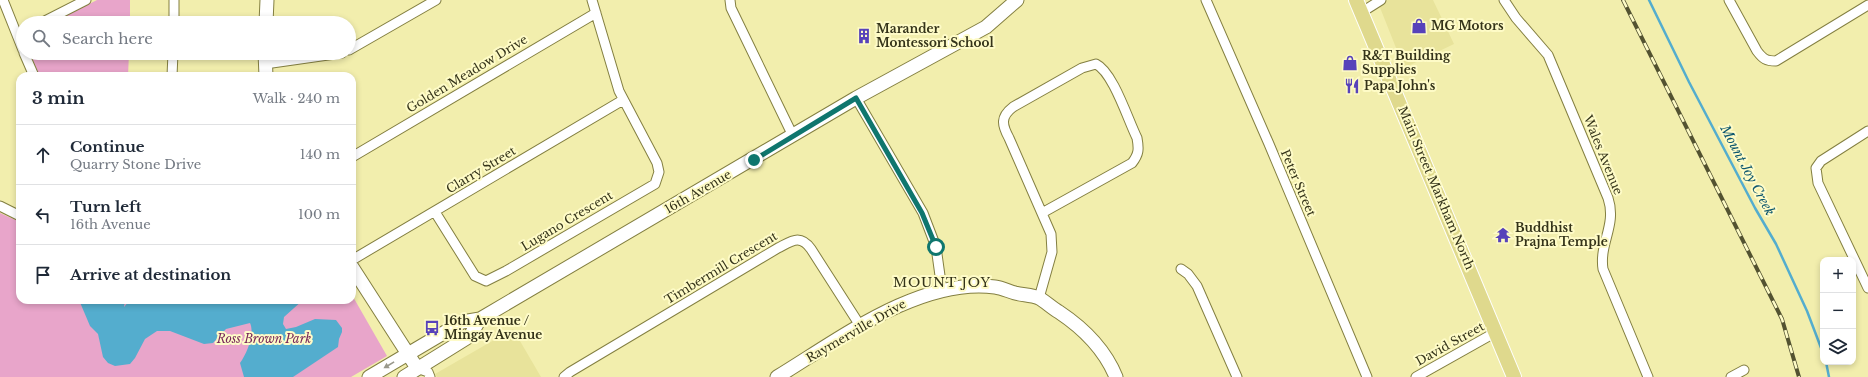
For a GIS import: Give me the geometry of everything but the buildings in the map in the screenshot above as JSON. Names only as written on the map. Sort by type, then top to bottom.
[{"type":"main road","points":[[266,16],[267,0]]},
{"type":"main road","name":"16th Avenue","points":[[370,377],[462,322],[480,319],[856,98],[986,27],[1017,0]]},
{"type":"main road","name":"Main Street Markham North","points":[[1359,6],[1514,377]]},
{"type":"main road","points":[[356,272],[408,354],[416,373]]},
{"type":"main road","name":"Raymerville Drive","points":[[777,377],[861,327],[921,296],[956,288],[996,287],[1039,298],[1073,322],[1091,338],[1116,377]]},
{"type":"main road","name":"16th Avenue","points":[[404,377],[416,373],[470,336],[480,319]]},
{"type":"street","points":[[3,0],[16,25]]},
{"type":"street","points":[[54,16],[86,0]]},
{"type":"street","points":[[174,0],[174,16]]},
{"type":"street","points":[[356,46],[436,0]]},
{"type":"street","points":[[592,0],[623,100]]},
{"type":"street","points":[[730,0],[731,8],[793,136]]},
{"type":"street","name":"Peter Street","points":[[1206,0],[1366,377]]},
{"type":"street","points":[[1359,6],[1381,0]]},
{"type":"street","name":"Wales Avenue","points":[[1504,0],[1516,18],[1548,55],[1608,198],[1612,214],[1602,255],[1603,269],[1648,377]]},
{"type":"street","points":[[1730,0],[1757,51],[1763,59],[1770,61],[1776,61],[1868,5]]},
{"type":"street","name":"Golden Meadow Drive","points":[[356,155],[596,13]]},
{"type":"street","points":[[27,60],[32,72]]},
{"type":"street","points":[[172,72],[173,60]]},
{"type":"street","points":[[266,64],[294,60]]},
{"type":"street","points":[[1039,298],[1052,252],[1051,234],[1003,127],[1003,119],[1006,112],[1013,107],[1082,68],[1096,64],[1102,67],[1113,82],[1137,138],[1139,147],[1138,155],[1132,162],[1042,213]]},
{"type":"street","points":[[856,98],[922,213],[936,247],[942,290]]},
{"type":"street","name":"Clarry Street","points":[[356,258],[623,100]]},
{"type":"street","name":"Lugano Crescent","points":[[435,212],[475,276],[486,281],[506,272],[654,184],[658,178],[658,167],[623,100]]},
{"type":"street","points":[[1868,131],[1831,153],[1821,161],[1816,168],[1818,183],[1865,273],[1868,288]]},
{"type":"street","points":[[0,206],[16,214]]},
{"type":"street","name":"Timbermill Crescent","points":[[564,377],[576,368],[778,248],[790,242],[800,240],[806,242],[811,249],[861,327]]},
{"type":"street","points":[[1181,269],[1188,274],[1197,286],[1237,377]]},
{"type":"street","name":"David Street","points":[[1416,377],[1496,332]]},
{"type":"street","points":[[1732,377],[1744,370]]},
{"type":"street","points":[[416,373],[428,372],[430,377]]},
{"type":"shaded area","points":[[1388,0],[1433,0],[1454,44],[1404,68],[1379,5]]},
{"type":"shaded area","points":[[513,329],[541,377],[437,377],[435,374]]},
{"type":"green space","points":[[97,0],[130,0],[130,16],[66,16]]},
{"type":"green space","points":[[33,60],[129,60],[128,72],[37,72]]},
{"type":"green space","name":"Ross Brown Park","points":[[0,213],[16,220],[16,304],[356,304],[356,302],[387,356],[351,377],[0,377]]},
{"type":"water","points":[[81,304],[124,304],[124,307],[127,304],[299,304],[284,317],[283,324],[286,329],[296,327],[315,319],[336,320],[342,328],[342,332],[338,347],[293,377],[244,377],[240,363],[250,343],[252,332],[250,323],[226,329],[213,343],[204,344],[170,331],[157,331],[145,339],[135,358],[130,364],[115,366],[108,363],[103,357],[98,334],[90,326]]},
{"type":"waterway","name":"Mount Joy Creek","points":[[1649,0],[1689,82],[1755,208],[1776,244],[1807,311],[1820,345]]},
{"type":"waterway","name":"Mount Joy Creek","points":[[1827,365],[1829,377]]},
{"type":"railway","points":[[1623,0],[1782,319],[1799,377]]},
{"type":"place","name":"MG Motors","points":[[1419,26]]},
{"type":"place","name":"Marander Montessori School","points":[[864,36]]},
{"type":"place","name":"R&T Building Supplies","points":[[1350,63]]},
{"type":"place","name":"Papa John's","points":[[1352,86]]},
{"type":"place","name":"Buddhist Prajna Temple","points":[[1503,235]]},
{"type":"place","name":"16th Avenue / Mingay Avenue","points":[[432,328]]},
{"type":"district","name":"MOUNT JOY","points":[[942,282]]},
{"type":"route","points":[[754,160],[856,98],[922,213],[936,247]]}]
